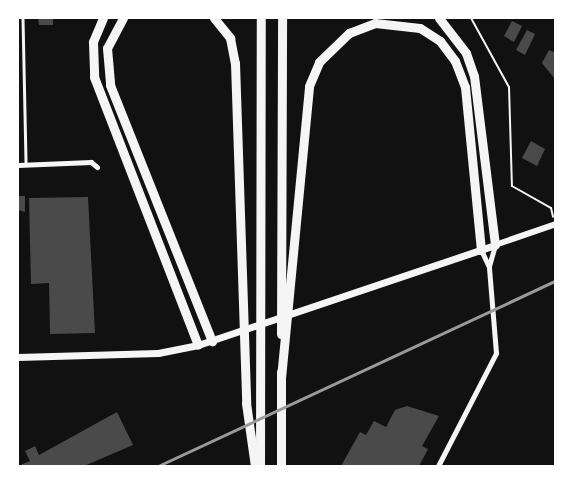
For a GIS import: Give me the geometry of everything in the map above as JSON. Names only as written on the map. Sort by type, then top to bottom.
[{"type":"highway","points":[[103,18],[93,42],[94,77],[198,345]]},
{"type":"highway","points":[[123,18],[107,48],[110,85],[212,341]]},
{"type":"highway","points":[[214,18],[230,38],[234,63],[244,276],[246,403],[255,466]]},
{"type":"highway","points":[[260,466],[261,18]]},
{"type":"highway","points":[[281,466],[282,18]]},
{"type":"highway","points":[[440,18],[466,53],[474,76],[495,245]]},
{"type":"highway","points":[[281,378],[309,86],[333,44],[375,22],[420,28],[440,41],[455,61],[465,87],[481,250]]},
{"type":"main road","points":[[18,357],[158,353],[198,345],[495,245]]},
{"type":"street","points":[[18,165],[91,162],[97,167]]},
{"type":"street","points":[[438,466],[495,359],[489,267],[495,245],[556,223]]},
{"type":"street","points":[[481,250],[489,267]]},
{"type":"lane","points":[[23,18],[26,164]]},
{"type":"path","points":[[471,18],[509,87],[512,186],[550,208],[556,223]]},
{"type":"building","points":[[38,18],[53,18],[53,25],[39,25]]},
{"type":"building","points":[[512,21],[522,26],[514,42],[504,36]]},
{"type":"building","points":[[527,30],[535,34],[525,55],[516,50]]},
{"type":"building","points":[[549,50],[556,53],[554,78],[542,63]]},
{"type":"building","points":[[531,141],[545,149],[537,166],[522,158]]},
{"type":"building","points":[[18,196],[25,196],[25,212],[18,210]]},
{"type":"building","points":[[88,197],[95,333],[50,334],[49,283],[31,284],[29,198]]},
{"type":"building","points":[[407,406],[439,416],[422,446],[428,449],[419,466],[341,466],[360,432],[366,435],[374,421],[386,427],[395,410]]},
{"type":"building","points":[[117,412],[133,445],[84,466],[18,466],[30,461],[25,451],[35,446],[39,455]]},
{"type":"railway","points":[[158,466],[556,280]]}]
